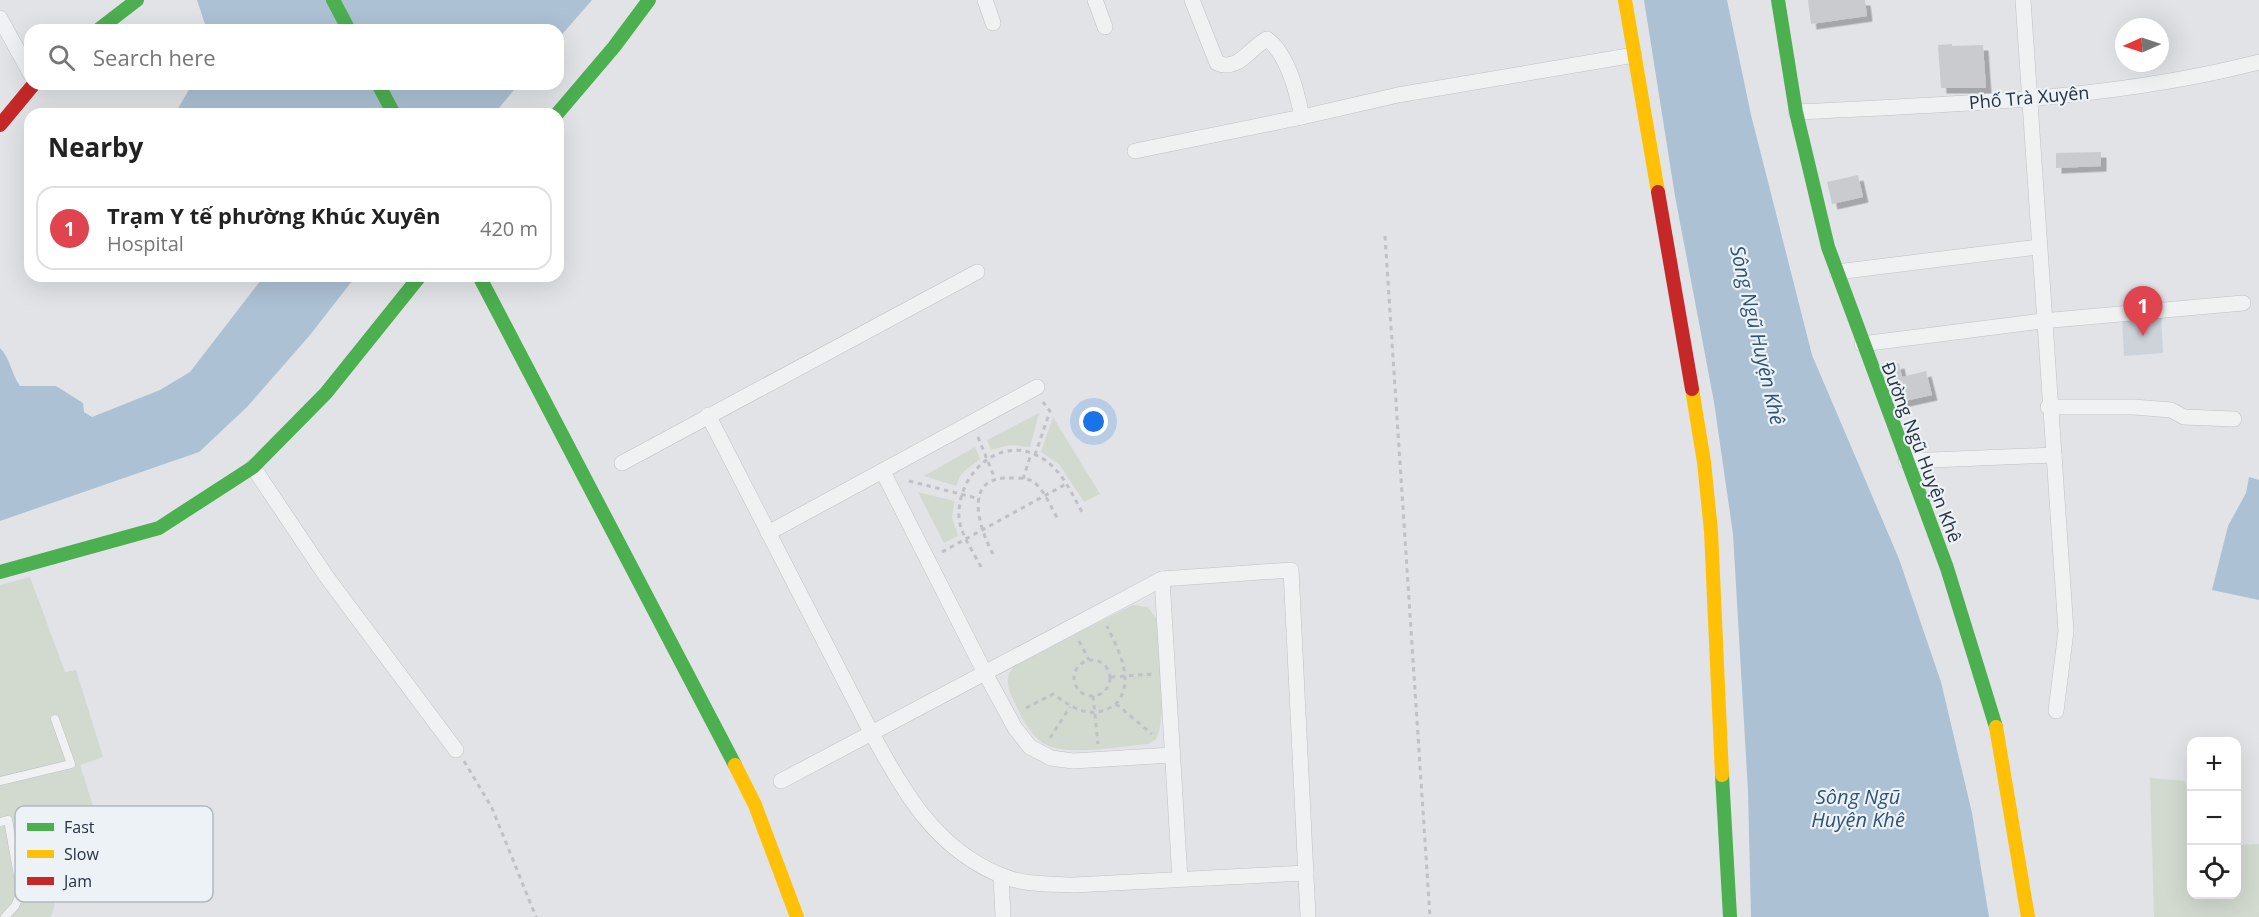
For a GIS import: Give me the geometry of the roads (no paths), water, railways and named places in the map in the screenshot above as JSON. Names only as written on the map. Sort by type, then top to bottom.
[{"type":"street","points":[[106,24],[137,0]]},
{"type":"street","points":[[333,0],[346,24]]},
{"type":"street","points":[[562,108],[615,47],[649,0]]},
{"type":"street","points":[[985,0],[993,23]]},
{"type":"street","points":[[1095,0],[1105,27]]},
{"type":"street","points":[[1192,0],[1218,63],[1226,67],[1235,64],[1260,42],[1267,39],[1273,44],[1281,55],[1302,117]]},
{"type":"street","points":[[1625,0],[1704,462],[1711,531],[1713,622],[1730,917]]},
{"type":"street","name":"Đường Ngũ Huyện Khê","points":[[1778,0],[1796,112],[1828,247],[1862,344],[1947,568],[2000,740],[2028,917]]},
{"type":"street","points":[[2023,0],[2042,321],[2066,631],[2056,711]]},
{"type":"street","points":[[0,18],[24,63]]},
{"type":"street","points":[[1135,151],[1398,95],[1634,55]]},
{"type":"street","name":"Phố Trà Xuyên","points":[[1796,112],[2029,99],[2216,74],[2259,62]]},
{"type":"street","points":[[0,125],[29,90]]},
{"type":"street","points":[[381,90],[391,108]]},
{"type":"street","points":[[1837,272],[2038,247]]},
{"type":"street","points":[[622,463],[977,272]]},
{"type":"street","points":[[0,572],[108,544],[159,528],[253,467],[326,393],[415,282]]},
{"type":"street","points":[[482,282],[755,805],[798,917]]},
{"type":"street","points":[[1862,344],[2042,321],[2243,303]]},
{"type":"street","points":[[768,533],[882,472],[1040,394]]},
{"type":"street","points":[[2048,407],[2144,408],[2171,410],[2184,417],[2234,419]]},
{"type":"street","points":[[708,416],[872,734],[920,813],[941,838],[1001,876],[1037,884],[1074,885],[1306,873]]},
{"type":"street","points":[[1906,461],[2054,455]]},
{"type":"street","points":[[253,467],[319,567],[456,750]]},
{"type":"street","points":[[882,472],[985,673],[1015,728],[1030,747],[1051,758],[1073,760],[1172,755]]},
{"type":"street","points":[[782,781],[1161,579],[1291,570],[1308,917]]},
{"type":"street","points":[[1161,579],[1180,879]]},
{"type":"street","points":[[1001,876],[1004,917]]},
{"type":"lane","points":[[0,781],[71,764],[55,719]]},
{"type":"lane","points":[[0,822],[8,820],[15,858]]},
{"type":"lane","points":[[4,917],[16,902]]},
{"type":"water","points":[[197,0],[592,0],[564,32],[564,24],[205,24]]},
{"type":"water","name":"Sông Ngũ Huyện Khê","points":[[1644,0],[1727,0],[1751,115],[1812,355],[1899,559],[1941,682],[1972,813],[1989,917],[1751,917],[1748,791],[1733,534],[1714,402],[1675,196]]},
{"type":"water","points":[[189,90],[514,90],[499,108],[178,108]]},
{"type":"water","points":[[259,282],[351,282],[310,335],[247,407],[199,452],[0,521],[0,348],[20,386],[56,386],[83,403],[84,412],[92,417],[160,390],[190,372]]},
{"type":"water","points":[[2249,477],[2259,480],[2259,600],[2212,590],[2228,526],[2246,493]]},
{"type":"place","name":"Trạm Y tế phường Khúc Xuyên","points":[[2143,336]]}]
